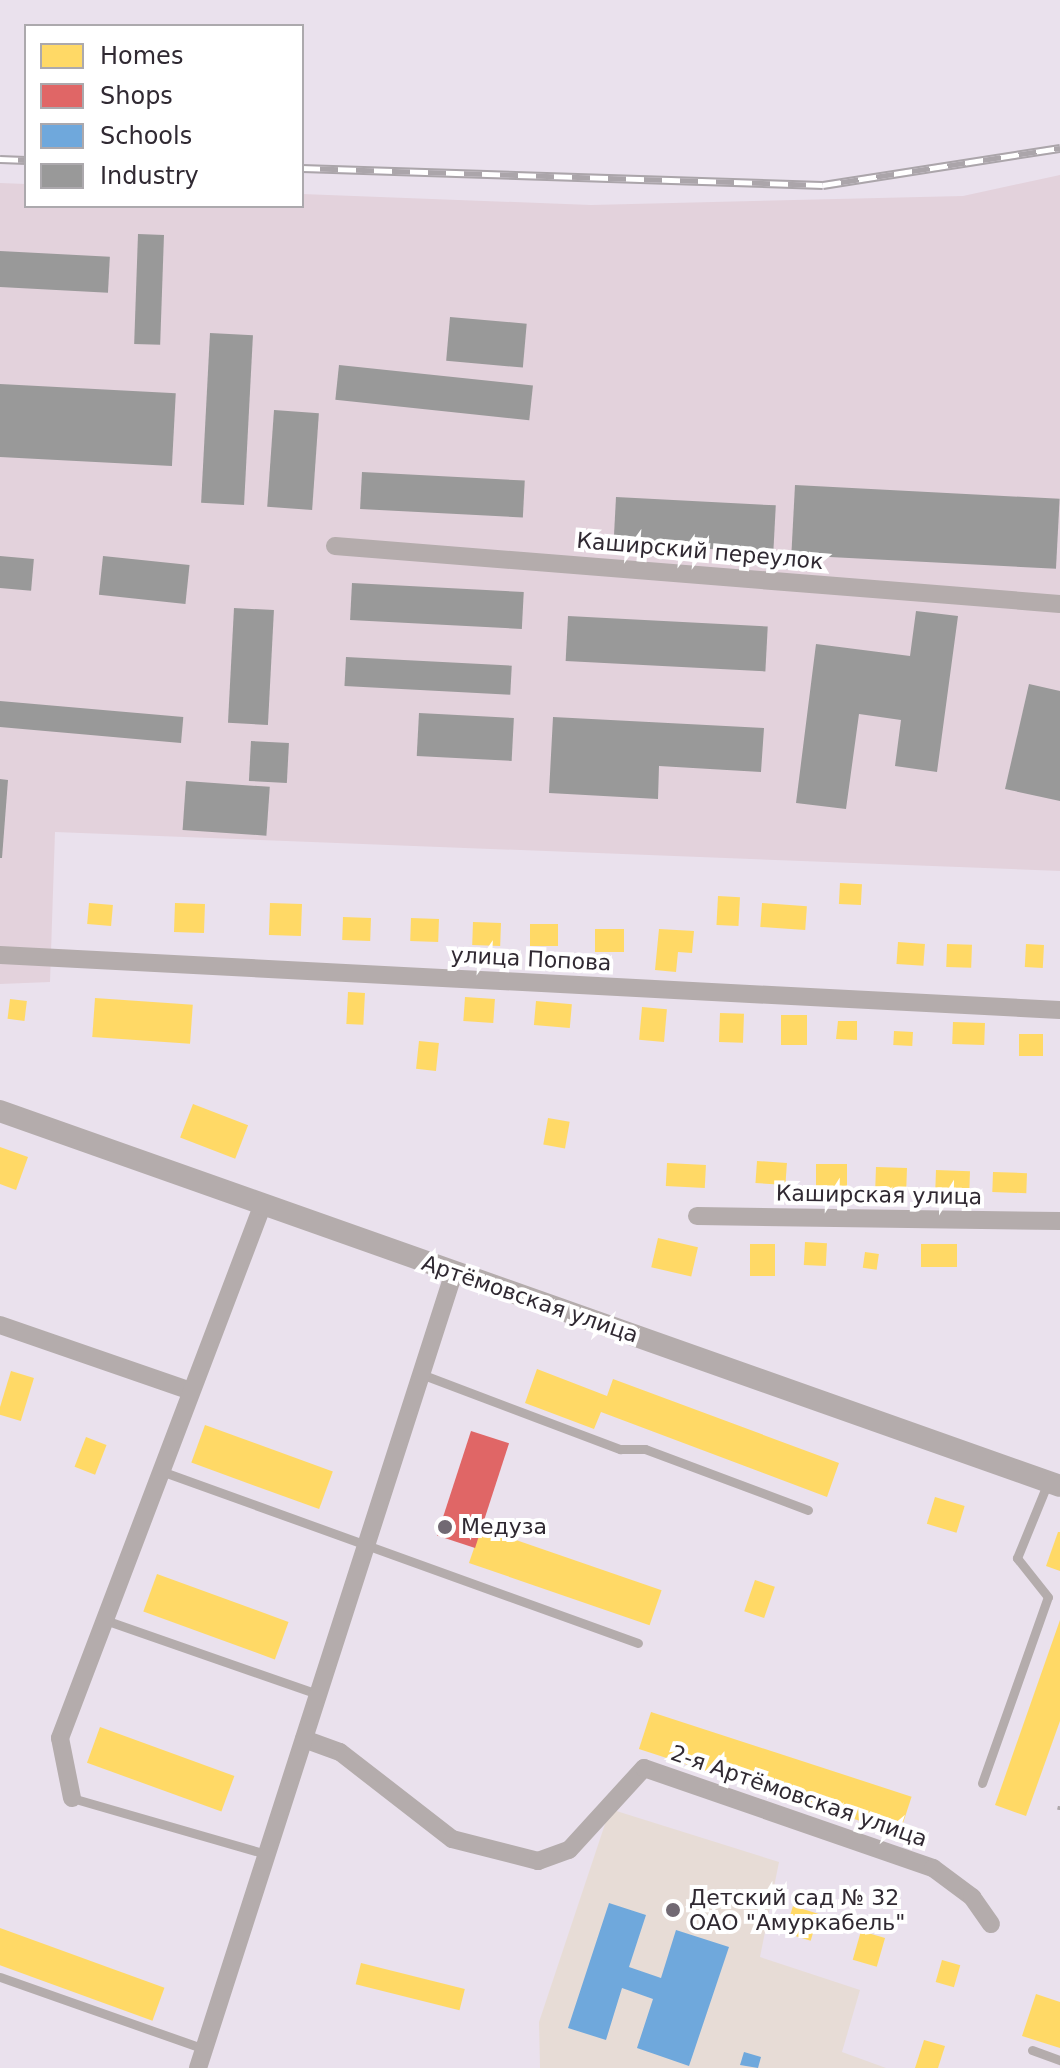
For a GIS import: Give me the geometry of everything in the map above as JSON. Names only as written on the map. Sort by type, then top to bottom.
[{"type":"street","name":"Каширский переулок","points":[[335,546],[1060,604]]},
{"type":"street","name":"улица Попова","points":[[0,955],[1060,1010]]},
{"type":"street","name":"Артёмовская улица","points":[[0,1111],[1054,1484]]},
{"type":"street","points":[[72,1798],[60,1738],[263,1204]]},
{"type":"street","name":"Каширская улица","points":[[697,1216],[1060,1221]]},
{"type":"street","points":[[198,2068],[454,1272]]},
{"type":"street","points":[[0,1325],[191,1391]]},
{"type":"street","name":"2-я Артёмовская улица","points":[[304,1739],[340,1752],[452,1839],[538,1861],[569,1850],[644,1768],[933,1868],[972,1897],[991,1924]]},
{"type":"lane","points":[[421,1374],[620,1449],[645,1449],[808,1510]]},
{"type":"lane","points":[[161,1471],[638,1643]]},
{"type":"lane","points":[[982,1783],[1048,1597],[1017,1558],[1054,1484]]},
{"type":"lane","points":[[105,1620],[318,1694]]},
{"type":"lane","points":[[72,1798],[266,1854]]},
{"type":"lane","points":[[0,1977],[204,2049]]},
{"type":"lane","points":[[1032,2050],[1060,2060]]},
{"type":"shaded area","points":[[1060,175],[1060,871],[55,832],[50,982],[0,984],[0,183],[24,184],[24,208],[304,208],[304,194],[591,205],[963,196]]},
{"type":"shaded area","name":"Детский сад № 32 ОАО \"Амуркабель\"","points":[[610,1809],[779,1862],[760,1957],[860,1990],[842,2052],[886,2068],[540,2068],[539,2022]]},
{"type":"building: Homes","points":[[840,883],[862,884],[861,905],[839,904]]},
{"type":"building: Homes","points":[[718,896],[740,897],[738,926],[716,925]]},
{"type":"building: Homes","points":[[89,903],[113,905],[111,926],[87,924]]},
{"type":"building: Homes","points":[[175,903],[205,904],[204,933],[174,932]]},
{"type":"building: Homes","points":[[270,903],[302,904],[301,936],[269,935]]},
{"type":"building: Homes","points":[[762,903],[807,906],[805,930],[760,927]]},
{"type":"building: Homes","points":[[343,917],[371,918],[370,941],[342,940]]},
{"type":"building: Homes","points":[[411,918],[439,919],[438,942],[410,941]]},
{"type":"building: Homes","points":[[473,922],[501,923],[500,946],[472,945]]},
{"type":"building: Homes","points":[[530,924],[558,924],[558,946],[530,946]]},
{"type":"building: Homes","points":[[595,929],[624,929],[624,952],[595,952]]},
{"type":"building: Homes","points":[[659,929],[694,931],[692,953],[678,952],[676,972],[655,970]]},
{"type":"building: Homes","points":[[898,942],[925,944],[923,966],[896,964]]},
{"type":"building: Homes","points":[[947,944],[972,945],[971,968],[946,967]]},
{"type":"building: Homes","points":[[1026,944],[1044,945],[1043,968],[1025,967]]},
{"type":"building: Homes","points":[[348,992],[365,993],[363,1025],[346,1024]]},
{"type":"building: Homes","points":[[465,997],[495,999],[493,1023],[463,1021]]},
{"type":"building: Homes","points":[[95,998],[193,1005],[190,1044],[92,1037]]},
{"type":"building: Homes","points":[[10,999],[27,1001],[24,1021],[8,1019]]},
{"type":"building: Homes","points":[[536,1001],[572,1004],[570,1028],[534,1025]]},
{"type":"building: Homes","points":[[642,1007],[667,1009],[664,1042],[639,1040]]},
{"type":"building: Homes","points":[[720,1013],[744,1014],[743,1043],[719,1042]]},
{"type":"building: Homes","points":[[781,1015],[807,1015],[807,1045],[781,1045]]},
{"type":"building: Homes","points":[[838,1021],[857,1021],[857,1040],[836,1039]]},
{"type":"building: Homes","points":[[953,1022],[985,1023],[984,1045],[952,1044]]},
{"type":"building: Homes","points":[[894,1031],[913,1032],[912,1046],[893,1045]]},
{"type":"building: Homes","points":[[1019,1034],[1043,1034],[1043,1056],[1019,1056]]},
{"type":"building: Homes","points":[[419,1041],[439,1043],[436,1071],[416,1069]]},
{"type":"building: Homes","points":[[193,1104],[248,1125],[235,1159],[180,1138]]},
{"type":"building: Homes","points":[[548,1118],[570,1122],[565,1148],[543,1145]]},
{"type":"building: Homes","points":[[0,1147],[28,1157],[16,1190],[0,1184]]},
{"type":"building: Homes","points":[[757,1161],[787,1163],[785,1185],[755,1183]]},
{"type":"building: Homes","points":[[667,1163],[706,1165],[705,1188],[666,1186]]},
{"type":"building: Homes","points":[[816,1164],[847,1164],[847,1189],[816,1189]]},
{"type":"building: Homes","points":[[876,1167],[907,1168],[906,1190],[875,1189]]},
{"type":"building: Homes","points":[[936,1170],[970,1171],[969,1193],[935,1192]]},
{"type":"building: Homes","points":[[993,1172],[1027,1173],[1026,1193],[992,1192]]},
{"type":"building: Homes","points":[[658,1238],[698,1247],[691,1276],[651,1267]]},
{"type":"building: Homes","points":[[805,1242],[827,1243],[826,1266],[804,1265]]},
{"type":"building: Homes","points":[[750,1244],[775,1244],[775,1276],[750,1276]]},
{"type":"building: Homes","points":[[921,1244],[957,1244],[957,1267],[921,1267]]},
{"type":"building: Homes","points":[[865,1252],[879,1254],[877,1270],[863,1268]]},
{"type":"building: Homes","points":[[537,1369],[607,1396],[613,1379],[839,1463],[827,1497],[601,1412],[594,1429],[525,1403]]},
{"type":"building: Homes","points":[[11,1371],[34,1378],[21,1421],[0,1415]]},
{"type":"building: Homes","points":[[205,1425],[333,1472],[319,1509],[191,1463]]},
{"type":"building: Homes","points":[[86,1437],[107,1445],[95,1475],[75,1467]]},
{"type":"building: Homes","points":[[935,1497],[965,1506],[956,1533],[927,1524]]},
{"type":"building: Homes","points":[[481,1528],[662,1590],[650,1625],[469,1563]]},
{"type":"building: Homes","points":[[1060,1532],[1060,1571],[1046,1566]]},
{"type":"building: Homes","points":[[157,1574],[289,1622],[275,1659],[143,1612]]},
{"type":"building: Homes","points":[[755,1580],[775,1587],[764,1618],[744,1611]]},
{"type":"building: Homes","points":[[1060,1620],[1060,1721],[1026,1816],[995,1805]]},
{"type":"building: Homes","points":[[651,1712],[912,1797],[900,1834],[639,1749]]},
{"type":"building: Homes","points":[[100,1727],[234,1776],[221,1812],[87,1763]]},
{"type":"building: Homes","points":[[793,1906],[819,1914],[811,1941],[785,1933]]},
{"type":"building: Homes","points":[[0,1928],[164,1988],[152,2021],[0,1965]]},
{"type":"building: Homes","points":[[861,1931],[885,1938],[877,1967],[853,1960]]},
{"type":"building: Homes","points":[[942,1960],[960,1965],[954,1987],[936,1982]]},
{"type":"building: Homes","points":[[361,1963],[465,1989],[459,2010],[356,1984]]},
{"type":"building: Homes","points":[[1036,1994],[1060,2002],[1060,2048],[1022,2036]]},
{"type":"building: Homes","points":[[924,2040],[945,2046],[938,2068],[915,2068]]},
{"type":"building: Shops","points":[[471,1431],[509,1443],[475,1548],[437,1536]]},
{"type":"building: Schools","points":[[609,1903],[646,1915],[629,1967],[661,1978],[676,1930],[729,1947],[689,2066],[637,2048],[653,1999],[622,1988],[606,2040],[568,2028]]},
{"type":"building: Schools","points":[[744,2052],[761,2057],[758,2068],[740,2065]]},
{"type":"building: Industry","points":[[138,234],[164,235],[160,345],[134,344]]},
{"type":"building: Industry","points":[[0,251],[110,257],[108,293],[0,287]]},
{"type":"building: Industry","points":[[450,317],[527,324],[523,368],[446,361]]},
{"type":"building: Industry","points":[[210,333],[253,335],[244,505],[201,503]]},
{"type":"building: Industry","points":[[339,365],[533,385],[529,420],[335,400]]},
{"type":"building: Industry","points":[[0,384],[176,393],[172,466],[0,457]]},
{"type":"building: Industry","points":[[274,410],[319,413],[312,510],[267,507]]},
{"type":"building: Industry","points":[[362,472],[525,481],[523,517],[360,509]]},
{"type":"building: Industry","points":[[795,485],[1060,499],[1056,569],[791,555]]},
{"type":"building: Industry","points":[[616,497],[776,505],[773,552],[614,544]]},
{"type":"building: Industry","points":[[0,556],[34,559],[31,591],[0,588]]},
{"type":"building: Industry","points":[[103,556],[190,565],[185,604],[99,595]]},
{"type":"building: Industry","points":[[352,583],[524,592],[522,629],[350,620]]},
{"type":"building: Industry","points":[[234,608],[274,610],[268,725],[228,723]]},
{"type":"building: Industry","points":[[916,611],[958,616],[937,772],[895,766],[901,720],[859,714],[846,809],[796,803],[816,644],[910,656]]},
{"type":"building: Industry","points":[[568,616],[768,626],[765,671],[566,661]]},
{"type":"building: Industry","points":[[346,657],[512,666],[510,695],[344,686]]},
{"type":"building: Industry","points":[[1029,684],[1060,691],[1060,801],[1005,789]]},
{"type":"building: Industry","points":[[0,701],[183,717],[181,743],[0,727]]},
{"type":"building: Industry","points":[[419,713],[514,718],[512,761],[417,756]]},
{"type":"building: Industry","points":[[553,717],[764,728],[761,772],[659,766],[658,799],[549,793]]},
{"type":"building: Industry","points":[[251,741],[289,743],[287,783],[249,781]]},
{"type":"building: Industry","points":[[0,779],[8,780],[2,858],[0,858]]},
{"type":"building: Industry","points":[[186,781],[270,787],[266,836],[183,830]]},
{"type":"railway","points":[[304,168],[823,185],[1060,148]]},
{"type":"railway","points":[[0,159],[24,160]]},
{"type":"place","name":"Медуза","points":[[445,1527]]},
{"type":"place","name":"Детский сад № 32 ОАО \"Амуркабель\"","points":[[673,1910]]}]
